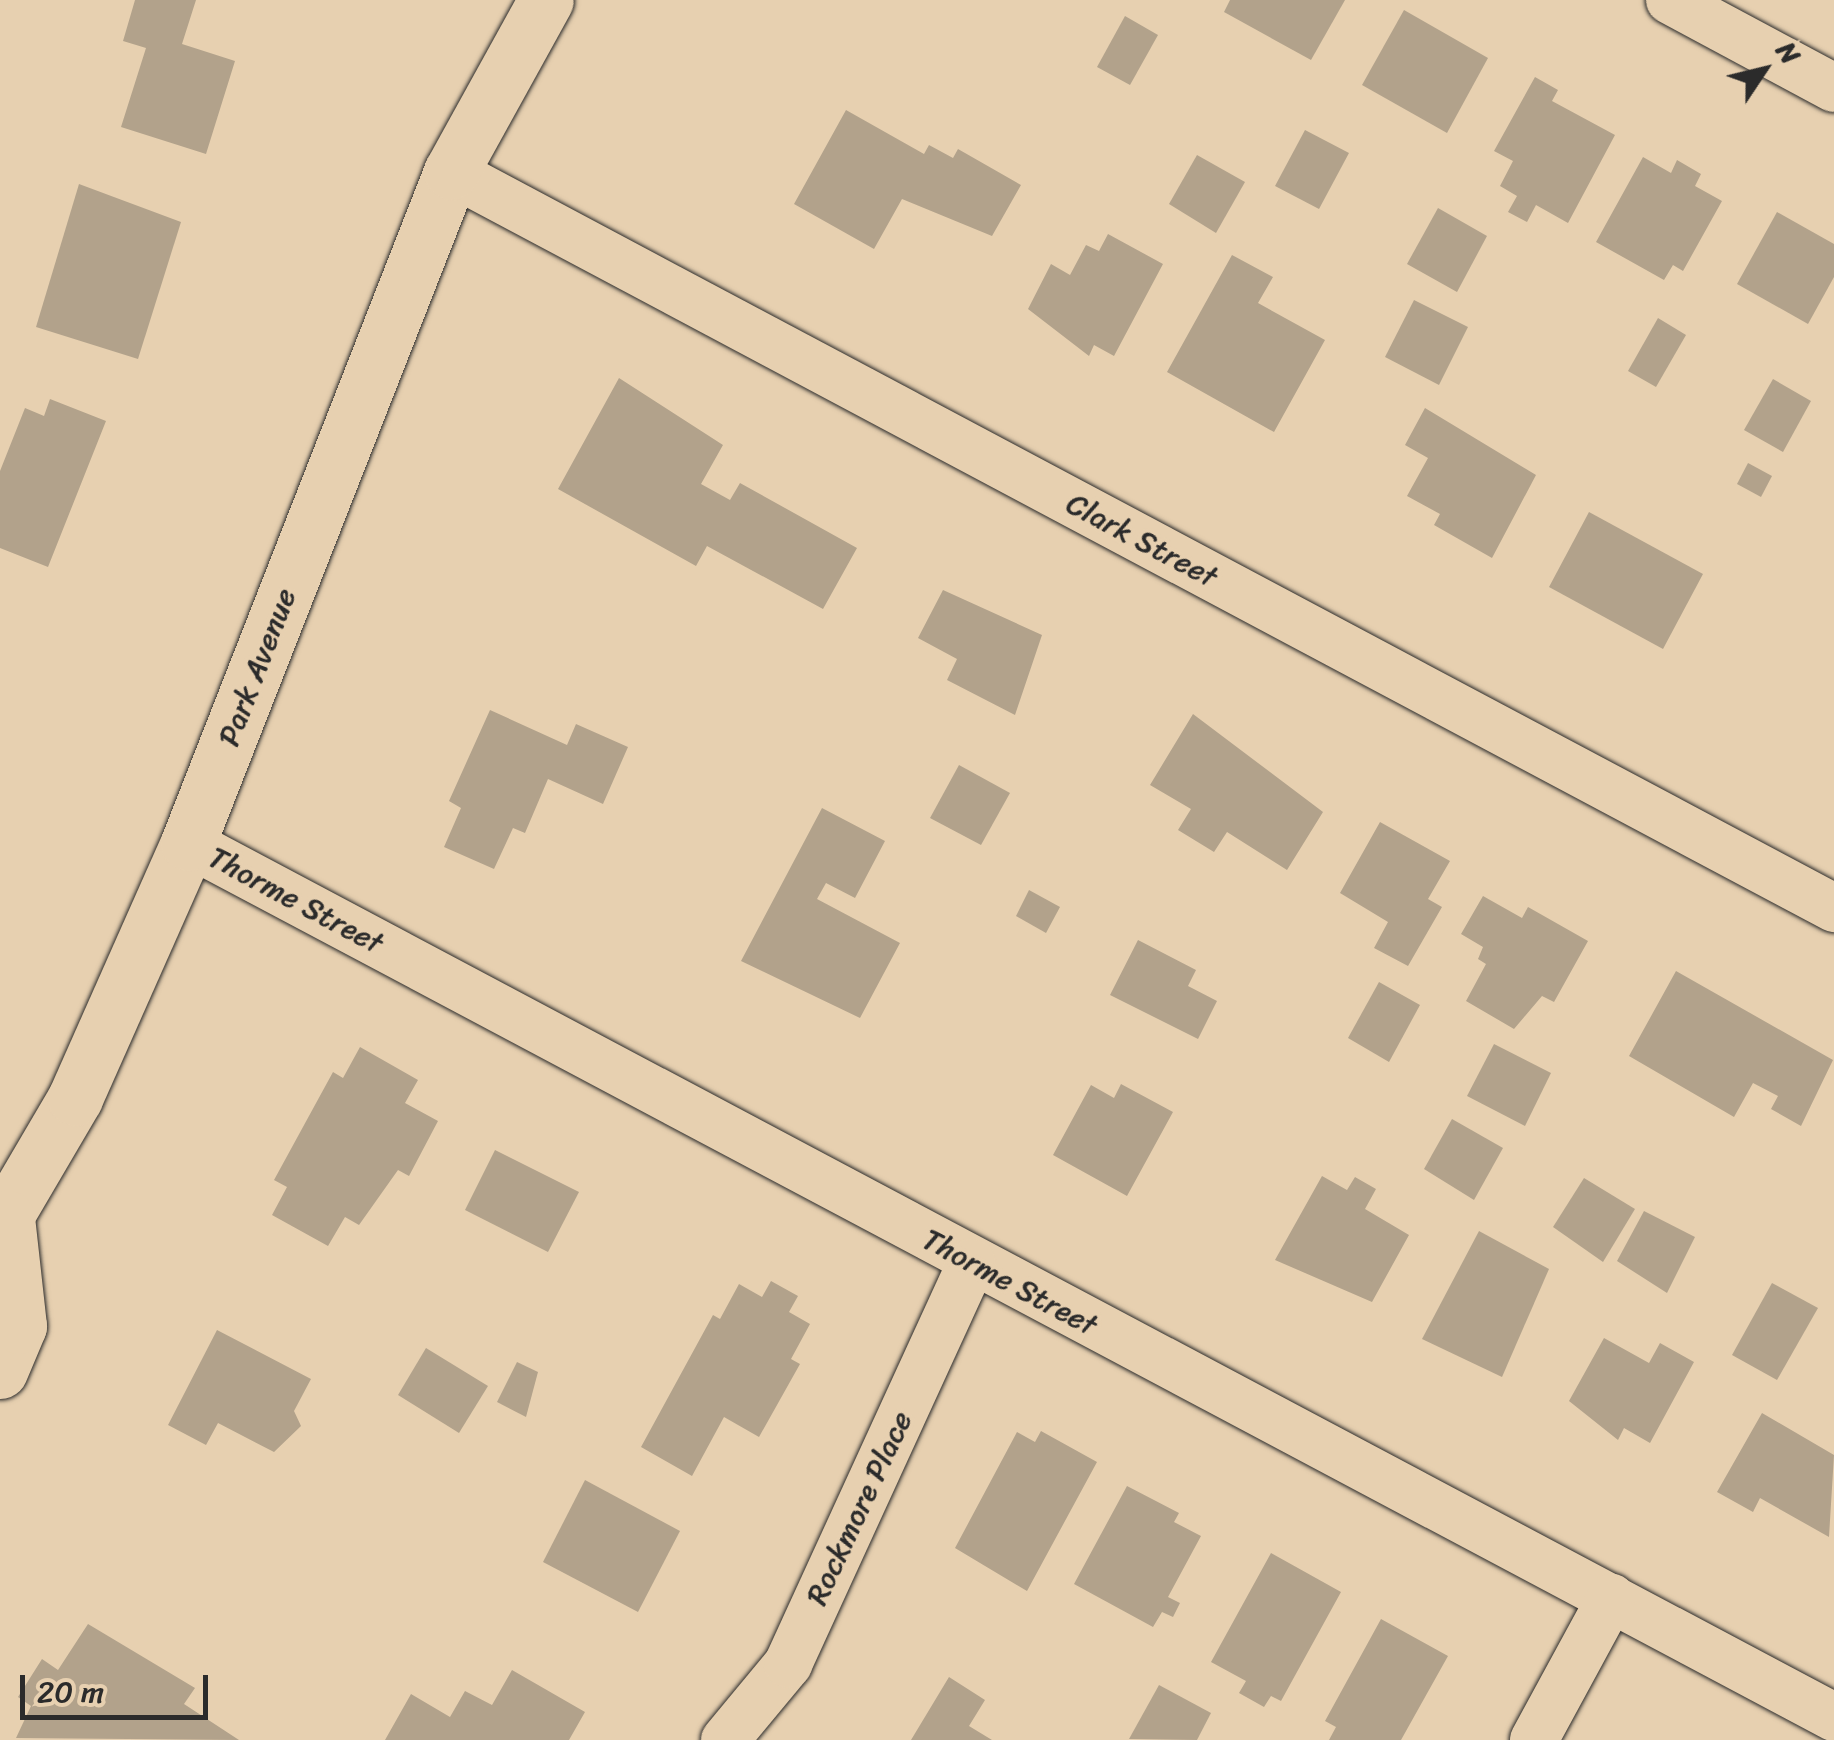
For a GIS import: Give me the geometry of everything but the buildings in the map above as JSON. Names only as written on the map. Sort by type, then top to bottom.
[{"type":"main road","name":"Park Avenue","points":[[482,105],[509,0]]},
{"type":"main road","name":"Park Avenue","points":[[0,1371],[20,1326],[2,1220],[75,1098],[188,842],[451,172],[482,105],[546,0]]},
{"type":"street","points":[[1670,0],[1834,88]]},
{"type":"street","name":"Clark Street","points":[[451,172],[1834,908]]},
{"type":"street","name":"Thorme Street","points":[[188,842],[972,1263],[1834,1718]]},
{"type":"street","name":"Rockmore Place","points":[[725,1740],[788,1664],[972,1263]]},
{"type":"street","points":[[1534,1740],[1612,1598]]}]
